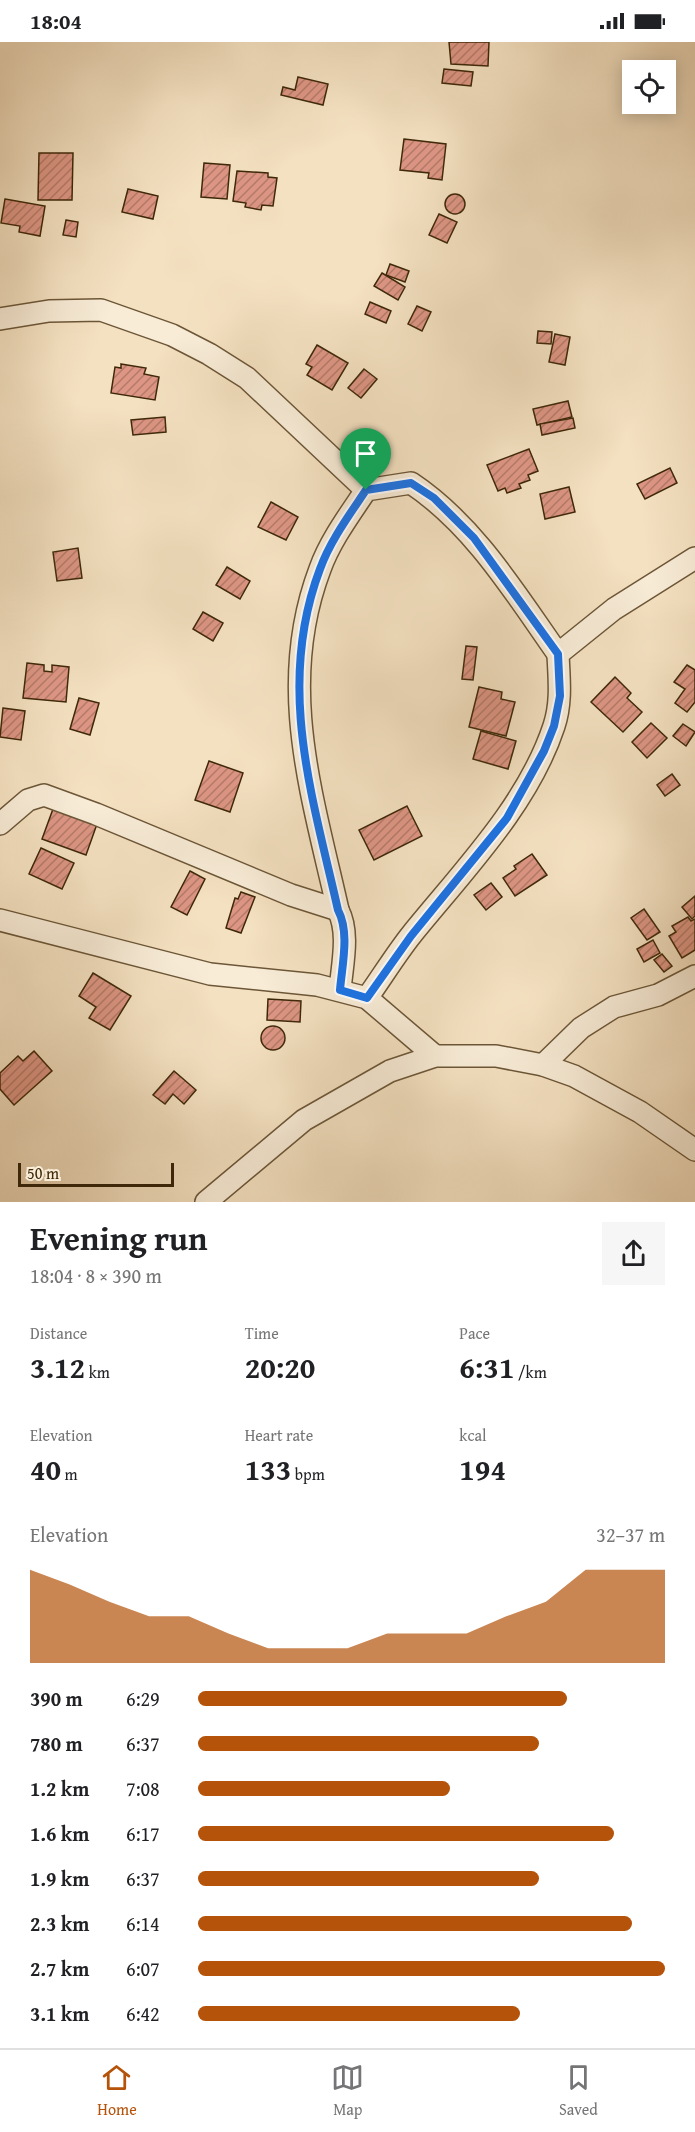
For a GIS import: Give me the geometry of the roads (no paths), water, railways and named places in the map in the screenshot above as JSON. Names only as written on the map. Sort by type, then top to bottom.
[{"type":"street","points":[[0,319],[49,311],[101,310],[172,335],[209,354],[247,378],[366,490]]},
{"type":"street","points":[[340,990],[344,945],[343,920],[338,910],[300,737],[297,691],[308,605],[321,566],[366,490],[411,483],[434,498],[474,538],[558,654],[560,696],[554,726],[544,751],[507,818],[411,936],[367,998]]},
{"type":"street","points":[[558,654],[614,609],[695,558]]},
{"type":"street","points":[[0,824],[28,800],[44,795],[96,814],[291,895],[338,910]]},
{"type":"street","points":[[0,920],[210,974],[317,985],[367,998],[435,1056]]},
{"type":"street","points":[[543,1065],[581,1028],[614,1007],[658,995],[695,976]]},
{"type":"street","points":[[206,1202],[304,1120],[390,1071],[435,1056],[496,1056],[543,1065],[574,1076],[640,1112],[695,1150]]}]
